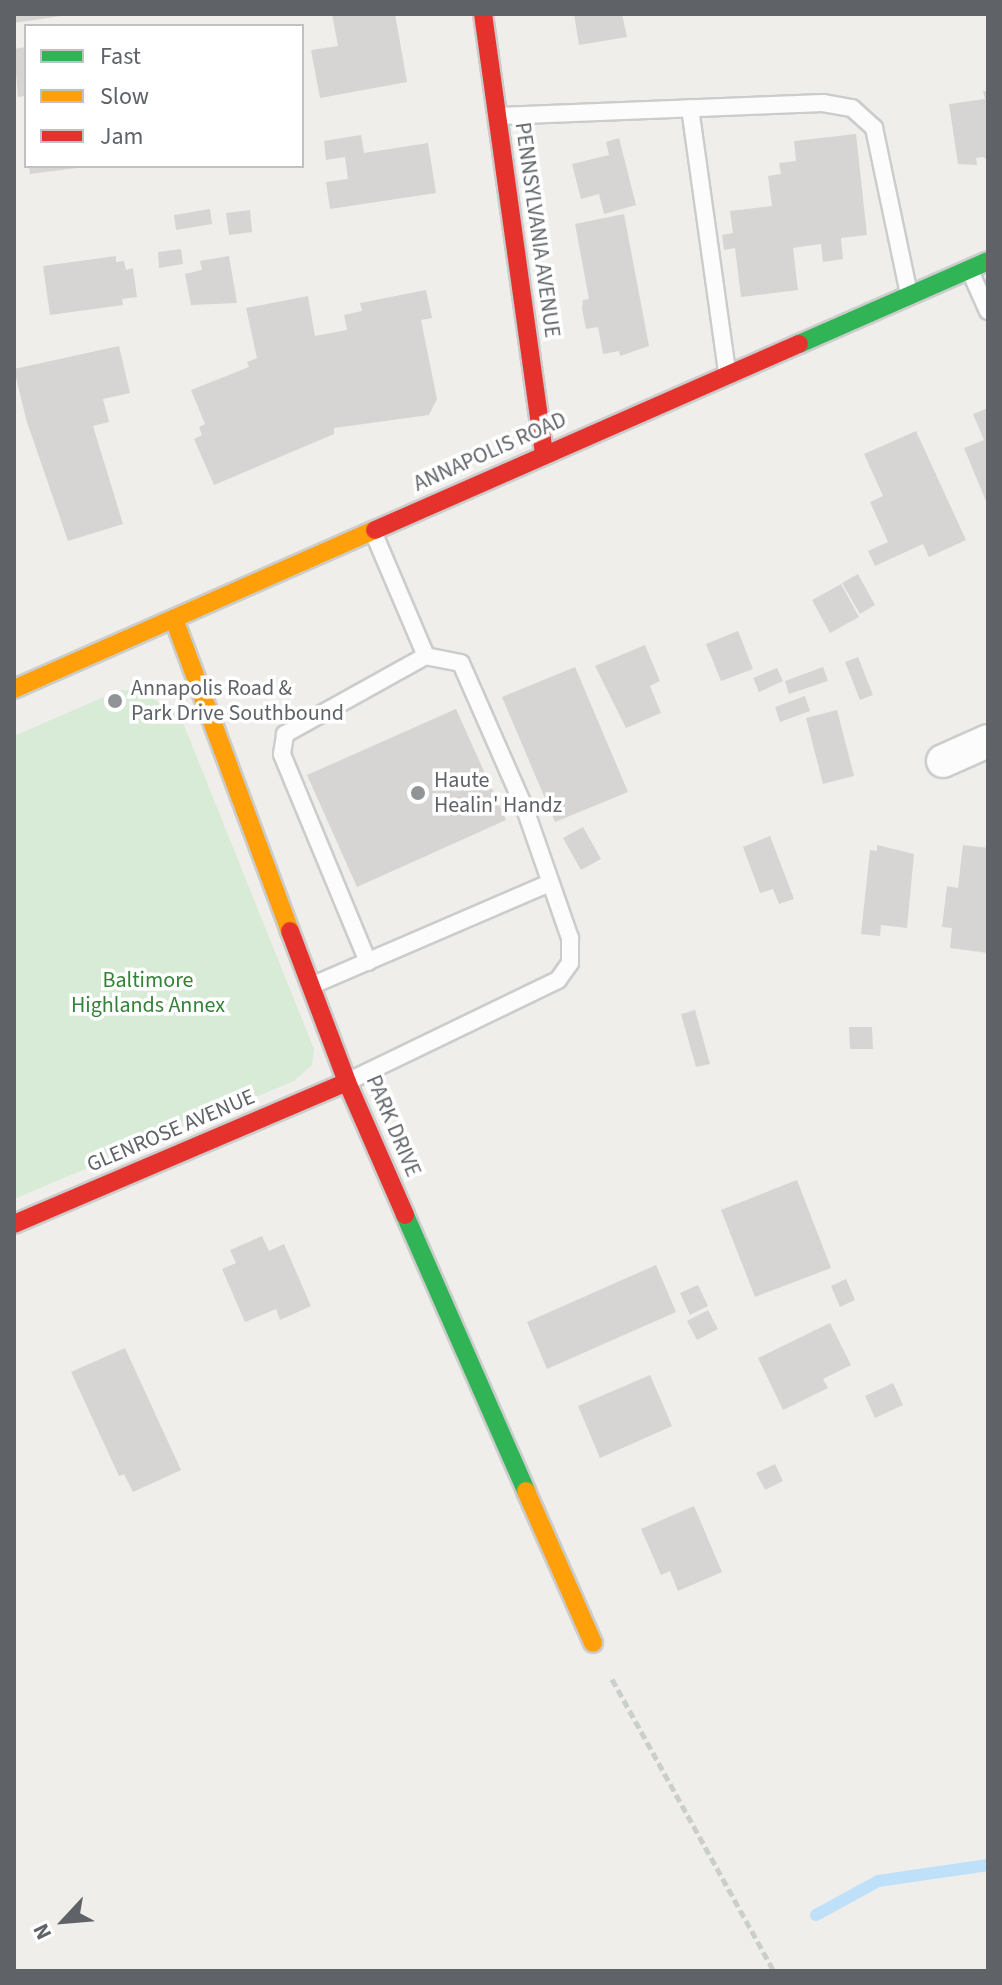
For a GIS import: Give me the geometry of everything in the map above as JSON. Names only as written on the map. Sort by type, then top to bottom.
[{"type":"street","name":"PENNSYLVANIA AVENUE","points":[[483,14],[544,454]]},
{"type":"street","name":"ANNAPOLIS ROAD","points":[[14,689],[988,261]]},
{"type":"street","name":"PARK DRIVE","points":[[174,619],[347,1082],[593,1643]]},
{"type":"street","points":[[943,761],[988,741]]},
{"type":"street","name":"GLENROSE AVENUE","points":[[14,1224],[347,1082]]},
{"type":"lane","points":[[497,116],[823,103],[852,108],[874,128],[910,295]]},
{"type":"lane","points":[[690,108],[728,374]]},
{"type":"lane","points":[[969,269],[988,311]]},
{"type":"lane","points":[[372,530],[426,656]]},
{"type":"lane","points":[[347,1082],[558,980],[570,963],[570,938],[525,809],[461,663],[426,656],[285,734],[282,754],[368,962]]},
{"type":"lane","points":[[311,986],[550,883]]},
{"type":"path","points":[[593,1643],[774,1971]]},
{"type":"green space","name":"Baltimore Highlands Annex","points":[[120,690],[143,691],[181,718],[314,1049],[312,1065],[294,1081],[14,1199],[14,736]]},
{"type":"building","points":[[14,14],[61,14],[61,16],[14,23]]},
{"type":"building","points":[[332,14],[395,14],[407,82],[320,98],[311,50],[338,46]]},
{"type":"building","points":[[574,14],[622,14],[627,37],[579,45]]},
{"type":"building","points":[[24,47],[24,96],[18,97],[14,49]]},
{"type":"building","points":[[983,91],[988,91],[988,160],[983,157],[976,158],[977,165],[958,164],[949,104],[985,99]]},
{"type":"building","points":[[856,134],[867,235],[841,238],[843,259],[823,262],[821,244],[793,248],[798,290],[741,297],[735,248],[724,250],[722,235],[733,233],[730,211],[772,206],[768,176],[781,174],[779,163],[796,161],[794,141]]},
{"type":"building","points":[[361,135],[364,153],[428,143],[436,193],[330,209],[326,182],[348,179],[345,157],[326,160],[324,141]]},
{"type":"building","points":[[619,138],[636,205],[604,214],[599,194],[581,199],[572,164],[609,155],[606,142]]},
{"type":"building","points":[[29,168],[77,168],[30,174]]},
{"type":"building","points":[[210,209],[212,224],[176,230],[174,215]]},
{"type":"building","points":[[250,210],[252,232],[229,235],[226,213]]},
{"type":"building","points":[[624,214],[649,346],[620,356],[619,351],[603,354],[598,327],[586,329],[582,309],[583,300],[589,299],[575,224]]},
{"type":"building","points":[[181,249],[183,264],[159,268],[158,252]]},
{"type":"building","points":[[116,256],[116,262],[124,261],[126,270],[133,268],[137,297],[122,299],[123,305],[50,315],[43,266]]},
{"type":"building","points":[[229,256],[237,303],[191,305],[185,274],[202,270],[200,261]]},
{"type":"building","points":[[426,290],[432,318],[421,320],[437,399],[429,415],[334,428],[334,434],[214,485],[194,439],[202,435],[199,427],[205,424],[191,390],[249,367],[247,362],[257,358],[246,308],[308,296],[315,336],[347,330],[344,315],[362,311],[360,303]]},
{"type":"building","points":[[119,346],[130,393],[103,399],[109,422],[93,426],[123,524],[68,541],[26,419],[14,369]]},
{"type":"building","points":[[988,408],[988,506],[964,448],[984,440],[973,414]]},
{"type":"building","points":[[916,431],[966,540],[929,557],[923,544],[875,566],[868,551],[888,542],[870,502],[883,496],[864,454]]},
{"type":"building","points":[[858,574],[875,605],[860,614],[842,583]]},
{"type":"building","points":[[841,584],[859,617],[830,633],[812,600]]},
{"type":"building","points":[[738,631],[753,669],[721,681],[706,644]]},
{"type":"building","points":[[645,645],[660,681],[650,686],[661,713],[626,728],[595,666]]},
{"type":"building","points":[[858,657],[873,695],[860,700],[845,662]]},
{"type":"building","points":[[575,667],[628,792],[555,822],[502,697]]},
{"type":"building","points":[[823,667],[828,681],[789,694],[785,681]]},
{"type":"building","points":[[777,668],[783,681],[759,692],[753,678]]},
{"type":"building","points":[[805,696],[810,711],[780,722],[775,707]]},
{"type":"building","points":[[456,709],[506,820],[357,887],[307,775]]},
{"type":"building","points":[[837,710],[854,776],[823,784],[806,718]]},
{"type":"building","points":[[583,827],[601,859],[581,870],[563,838]]},
{"type":"building","points":[[770,836],[794,899],[779,904],[773,889],[760,893],[743,847]]},
{"type":"building","points":[[877,845],[914,854],[907,928],[881,925],[880,936],[861,934],[870,850],[877,851]]},
{"type":"building","points":[[963,845],[988,848],[988,953],[950,948],[952,928],[942,927],[947,886],[958,888]]},
{"type":"building","points":[[695,1010],[710,1064],[696,1067],[681,1014]]},
{"type":"building","points":[[849,1027],[872,1027],[873,1049],[850,1049]]},
{"type":"building","points":[[797,1180],[831,1268],[755,1297],[721,1210]]},
{"type":"building","points":[[262,1236],[269,1251],[284,1244],[311,1306],[280,1320],[276,1309],[245,1322],[222,1269],[236,1263],[230,1250]]},
{"type":"building","points":[[656,1265],[676,1312],[547,1369],[527,1322]]},
{"type":"building","points":[[846,1279],[855,1300],[840,1307],[831,1286]]},
{"type":"building","points":[[698,1285],[708,1306],[690,1315],[680,1293]]},
{"type":"building","points":[[708,1310],[718,1329],[697,1340],[687,1321]]},
{"type":"building","points":[[830,1323],[851,1365],[823,1379],[828,1388],[783,1410],[758,1358]]},
{"type":"building","points":[[125,1348],[181,1470],[133,1492],[124,1474],[119,1476],[71,1372]]},
{"type":"building","points":[[650,1375],[672,1426],[600,1458],[578,1406]]},
{"type":"building","points":[[893,1383],[903,1405],[875,1418],[865,1396]]},
{"type":"building","points":[[775,1464],[783,1481],[765,1490],[756,1473]]},
{"type":"building","points":[[694,1506],[722,1572],[678,1591],[670,1571],[661,1575],[641,1529]]},
{"type":"waterway","points":[[816,1915],[878,1881],[988,1865]]},
{"type":"traffic: fast","points":[[799,344],[988,261]]},
{"type":"traffic: fast","points":[[405,1215],[526,1491]]},
{"type":"traffic: slow","points":[[14,689],[375,530]]},
{"type":"traffic: slow","points":[[174,619],[290,931]]},
{"type":"traffic: slow","points":[[526,1491],[593,1643]]},
{"type":"traffic: jam","points":[[483,14],[544,454]]},
{"type":"traffic: jam","points":[[375,530],[799,344]]},
{"type":"traffic: jam","points":[[290,931],[347,1082],[405,1215]]},
{"type":"traffic: jam","points":[[14,1224],[347,1082]]},
{"type":"place","name":"Annapolis Road & Park Drive Southbound","points":[[115,701]]},
{"type":"place","name":"Haute Healin' Handz","points":[[418,793]]}]
